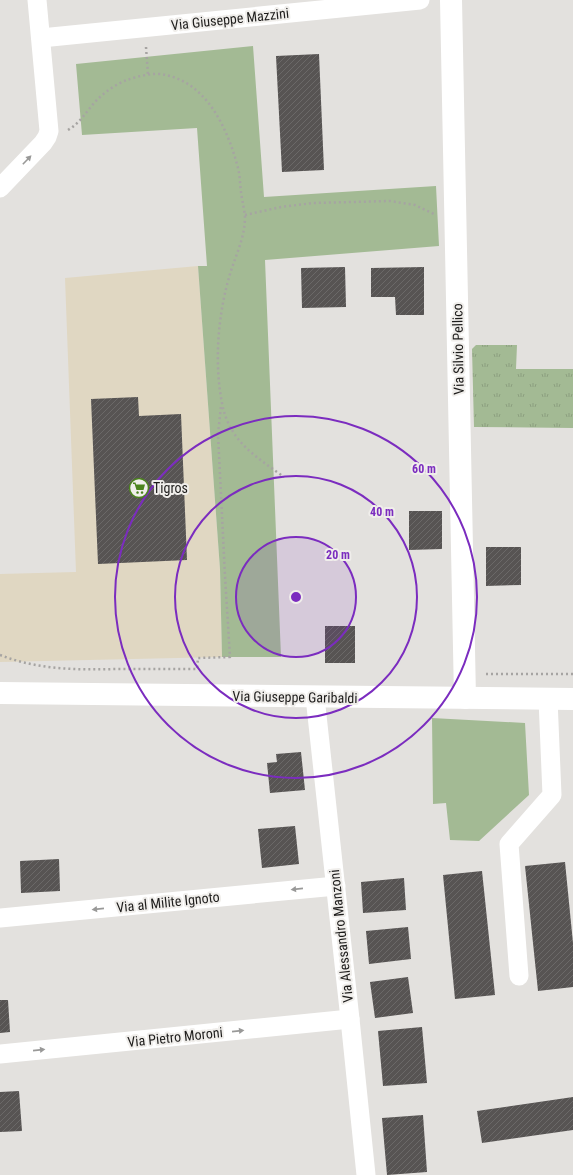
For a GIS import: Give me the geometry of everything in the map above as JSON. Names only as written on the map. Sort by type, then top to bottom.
[{"type":"street","points":[[0,188],[43,143],[47,138],[49,131],[37,0]]},
{"type":"street","name":"Via Giuseppe Mazzini","points":[[41,38],[420,0]]},
{"type":"street","name":"Via Silvio Pellico","points":[[451,0],[466,698]]},
{"type":"street","name":"Via Giuseppe Garibaldi","points":[[5,691],[315,697],[573,699]]},
{"type":"street","name":"Via Alessandro Manzoni","points":[[315,697],[366,1175]]},
{"type":"street","points":[[519,976],[509,844],[552,795],[548,699]]},
{"type":"street","name":"Via al Milite Ignoto","points":[[0,918],[336,886]]},
{"type":"street","name":"Via Pietro Moroni","points":[[0,1054],[350,1019]]},
{"type":"path","points":[[144,28],[148,75]]},
{"type":"path","points":[[49,131],[64,132],[75,126],[96,101],[110,89],[127,80],[148,75],[165,74],[180,79],[195,88],[212,106],[224,128],[238,169],[245,215],[242,240],[223,300],[219,327],[218,369],[222,404],[228,423],[238,440],[249,451],[284,477]]},
{"type":"path","points":[[245,215],[280,207],[313,203],[390,201],[415,205],[428,210],[455,227]]},
{"type":"path","points":[[0,655],[13,660],[42,667],[77,670],[197,669],[198,658],[230,657],[218,434],[222,404]]},
{"type":"path","points":[[465,674],[573,674]]},
{"type":"shaded area","points":[[198,266],[220,569],[222,657],[0,662],[0,574],[76,572],[65,278]]},
{"type":"green space","points":[[253,46],[264,197],[436,186],[439,246],[265,260],[281,657],[222,657],[220,569],[198,266],[207,266],[197,128],[82,135],[76,64]]},
{"type":"green space","points":[[476,345],[517,345],[516,369],[573,369],[573,428],[474,427],[472,349]]},
{"type":"green space","points":[[432,718],[525,723],[529,795],[479,841],[450,840],[446,803],[433,804]]},
{"type":"building","points":[[319,54],[324,170],[282,172],[276,56]]},
{"type":"building","points":[[345,267],[346,307],[302,308],[301,268]]},
{"type":"building","points":[[424,267],[424,315],[396,315],[395,297],[371,297],[371,268]]},
{"type":"building","name":"Tigros","points":[[138,397],[139,416],[181,414],[187,560],[98,564],[91,399]]},
{"type":"building","points":[[409,511],[442,511],[442,549],[409,550]]},
{"type":"building","points":[[486,547],[521,547],[521,585],[486,586]]},
{"type":"building","points":[[325,626],[355,626],[355,663],[325,663]]},
{"type":"building","points":[[301,752],[305,790],[270,793],[267,763],[277,762],[276,754]]},
{"type":"building","points":[[295,826],[299,864],[262,868],[258,829]]},
{"type":"building","points":[[59,859],[60,891],[21,893],[20,861]]},
{"type":"building","points":[[565,862],[573,943],[573,987],[538,991],[525,866]]},
{"type":"building","points":[[482,871],[495,995],[455,999],[443,875]]},
{"type":"building","points":[[404,878],[406,910],[363,913],[361,882]]},
{"type":"building","points":[[408,927],[411,959],[369,964],[366,931]]},
{"type":"building","points":[[408,977],[413,1013],[375,1018],[370,982]]},
{"type":"building","points":[[0,1000],[8,1000],[10,1032],[0,1033]]},
{"type":"building","points":[[422,1027],[427,1083],[383,1086],[378,1031]]},
{"type":"building","points":[[19,1091],[22,1131],[0,1132],[0,1092]]},
{"type":"building","points":[[573,1097],[573,1130],[482,1143],[477,1111]]},
{"type":"building","points":[[423,1115],[427,1172],[387,1175],[382,1118]]},
{"type":"place","name":"Tigros","points":[[139,488]]}]
